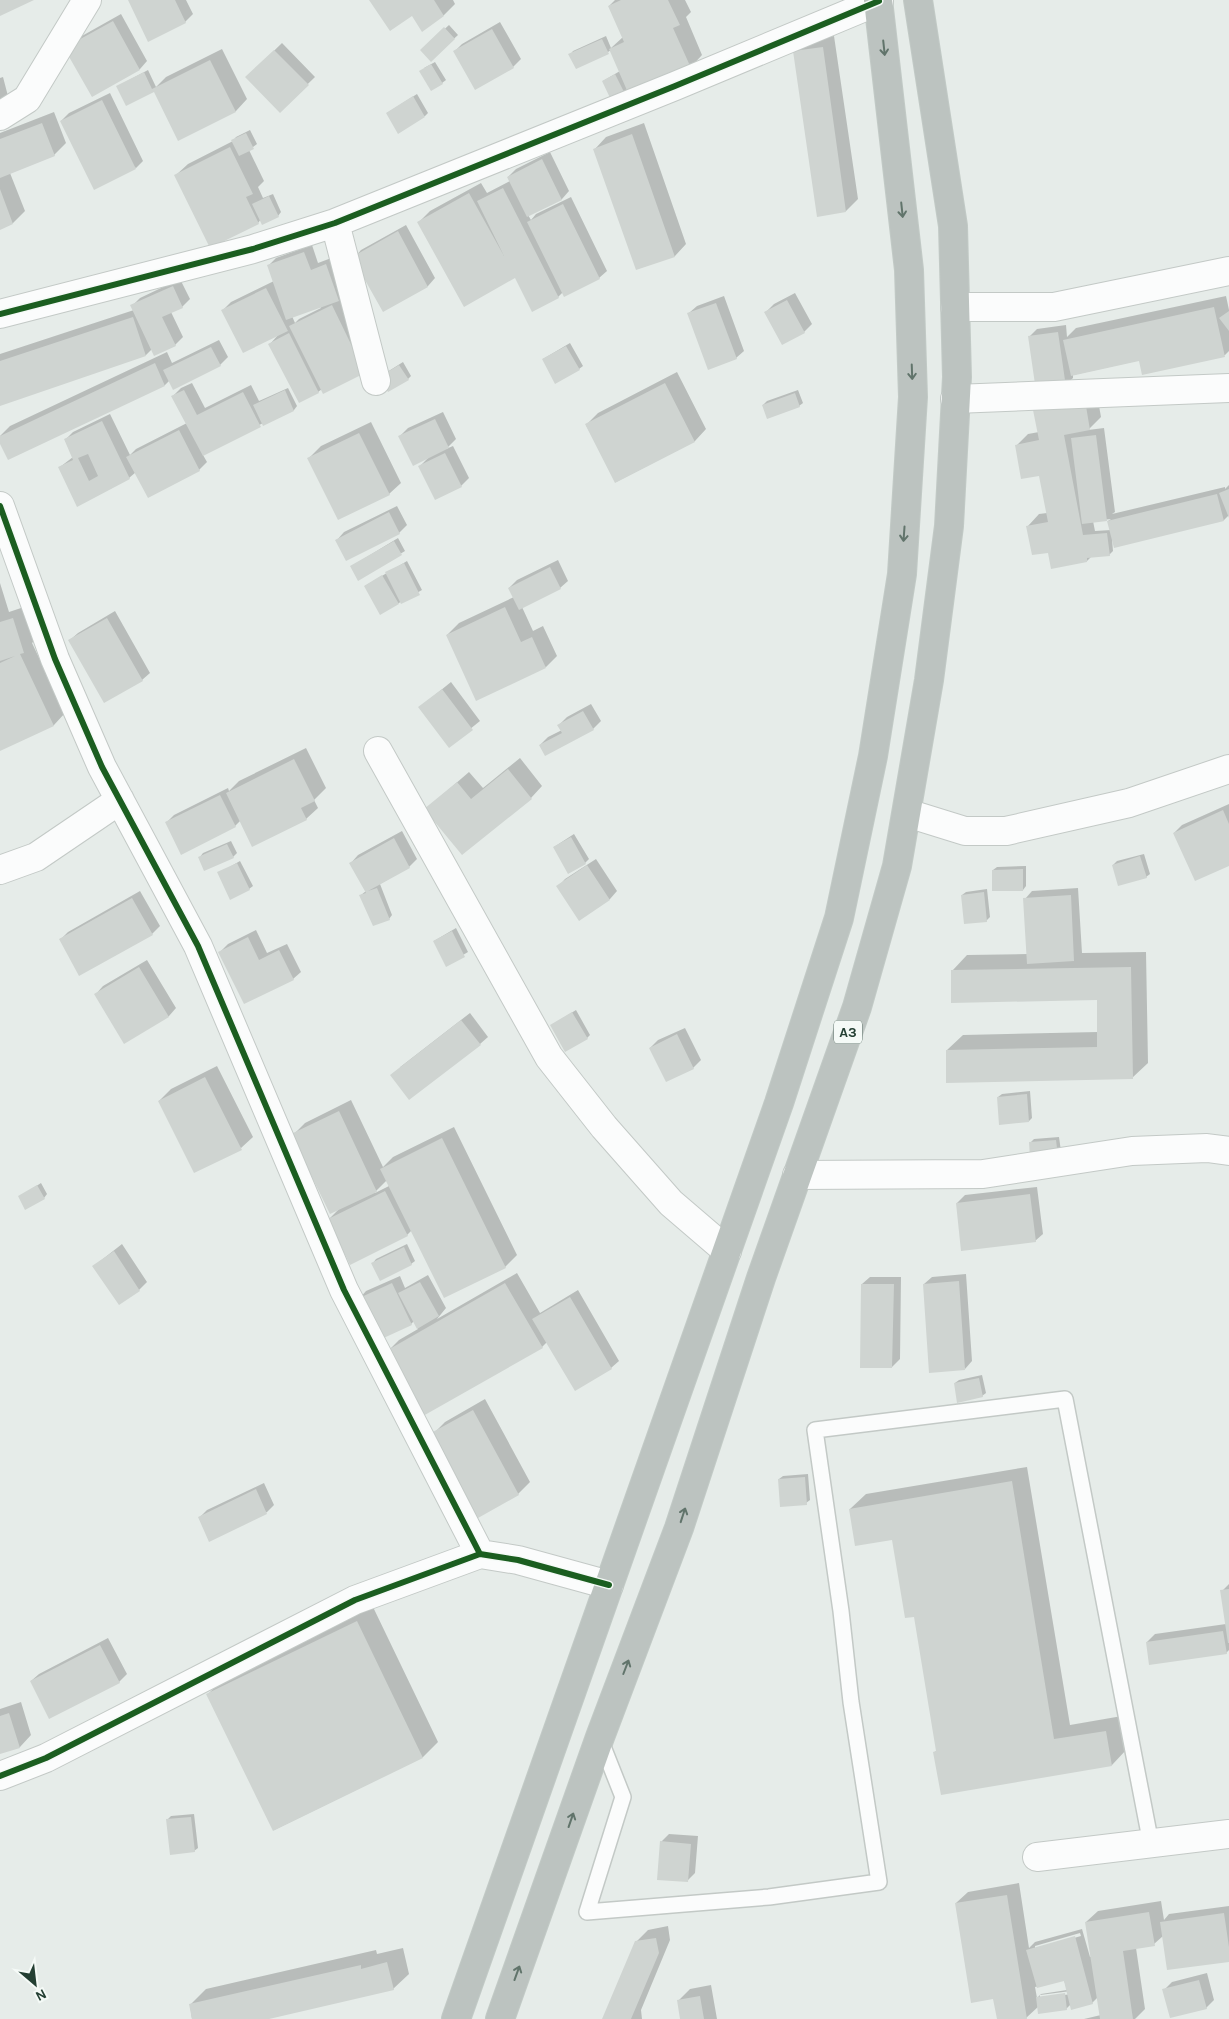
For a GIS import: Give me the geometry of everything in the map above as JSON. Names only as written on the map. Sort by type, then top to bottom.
[{"type":"highway","points":[[456,2019],[779,1103],[839,918],[873,756],[902,574],[913,397],[909,270],[878,0]]},
{"type":"highway","name":"A3","points":[[500,2019],[600,1737],[679,1528],[758,1288],[857,1007],[897,866],[929,680],[949,526],[957,377],[953,226],[918,0]]},
{"type":"street","points":[[0,116],[27,99],[87,0]]},
{"type":"street","points":[[0,314],[253,249],[335,223],[676,86],[878,0]]},
{"type":"street","points":[[335,223],[376,381]]},
{"type":"street","points":[[955,308],[1054,307],[1229,271]]},
{"type":"street","points":[[955,399],[1229,388]]},
{"type":"street","points":[[0,506],[55,658],[102,766],[198,946],[344,1290],[480,1554]]},
{"type":"street","points":[[378,751],[549,1058],[604,1127],[671,1203],[727,1251]]},
{"type":"street","points":[[906,813],[966,831],[1006,831],[1129,803],[1229,769]]},
{"type":"street","points":[[0,870],[36,857],[120,800]]},
{"type":"street","points":[[798,1175],[983,1174],[1132,1151],[1207,1148],[1229,1151]]},
{"type":"street","points":[[0,1776],[46,1758],[355,1600],[480,1554],[518,1560],[609,1584]]},
{"type":"street","points":[[1037,1857],[1229,1834]]},
{"type":"lane","points":[[600,1737],[623,1797],[587,1912],[769,1897],[879,1882],[851,1702],[841,1611],[815,1430],[1065,1399],[1151,1844]]},
{"type":"building","points":[[0,0],[34,0],[0,16]]},
{"type":"building","points":[[128,0],[175,0],[186,23],[148,42]]},
{"type":"building","points":[[369,0],[434,0],[444,16],[422,32],[412,16],[390,31]]},
{"type":"building","points":[[621,0],[668,0],[680,25],[673,28],[691,68],[629,95],[609,49],[624,42],[608,6]]},
{"type":"building","points":[[113,21],[140,70],[92,97],[64,48]]},
{"type":"building","points":[[444,27],[455,39],[431,62],[420,50]]},
{"type":"building","points":[[492,29],[514,68],[475,90],[453,51]]},
{"type":"building","points":[[602,39],[609,54],[576,69],[568,54]]},
{"type":"building","points":[[823,47],[846,212],[817,217],[793,51]]},
{"type":"building","points":[[274,50],[309,85],[280,113],[245,77]]},
{"type":"building","points":[[210,60],[236,112],[178,141],[154,92],[126,106],[116,86],[144,72],[152,89]]},
{"type":"building","points":[[431,64],[443,84],[431,91],[419,71]]},
{"type":"building","points":[[615,74],[626,96],[612,102],[602,81]]},
{"type":"building","points":[[413,96],[425,117],[398,134],[386,113]]},
{"type":"building","points":[[102,100],[136,169],[94,190],[60,121]]},
{"type":"building","points":[[42,123],[55,156],[0,178],[0,139]]},
{"type":"building","points":[[246,133],[254,149],[239,156],[231,140]]},
{"type":"building","points":[[632,134],[675,257],[636,270],[593,149]]},
{"type":"building","points":[[230,147],[253,194],[246,197],[259,224],[210,248],[174,175]]},
{"type":"building","points":[[542,159],[562,200],[527,217],[507,177]]},
{"type":"building","points":[[503,188],[559,298],[532,312],[515,278],[464,307],[417,222],[469,193],[504,256],[477,201]]},
{"type":"building","points":[[0,189],[13,224],[0,230]]},
{"type":"building","points":[[269,196],[279,217],[262,225],[252,204]]},
{"type":"building","points":[[563,204],[600,279],[564,297],[527,222]]},
{"type":"building","points":[[398,231],[428,287],[383,312],[352,257]]},
{"type":"building","points":[[304,252],[311,270],[326,264],[339,301],[286,320],[267,265]]},
{"type":"building","points":[[173,286],[183,308],[162,317],[176,346],[154,356],[130,305]]},
{"type":"building","points":[[266,288],[288,331],[243,353],[221,310]]},
{"type":"building","points":[[787,300],[805,333],[782,345],[764,312]]},
{"type":"building","points":[[716,303],[737,359],[708,370],[687,313]]},
{"type":"building","points":[[332,305],[365,373],[323,394],[289,326]]},
{"type":"building","points":[[1214,307],[1225,357],[1142,375],[1139,361],[1071,376],[1063,340]]},
{"type":"building","points":[[1229,311],[1229,331],[1219,318]]},
{"type":"building","points":[[133,317],[146,356],[0,406],[0,361]]},
{"type":"building","points":[[1058,332],[1066,387],[1036,391],[1028,336]]},
{"type":"building","points":[[289,333],[319,393],[299,403],[268,344]]},
{"type":"building","points":[[566,346],[580,370],[555,384],[542,359]]},
{"type":"building","points":[[211,347],[221,366],[173,390],[163,370]]},
{"type":"building","points":[[155,363],[165,386],[8,460],[0,444],[0,436]]},
{"type":"building","points":[[399,365],[409,380],[388,392],[379,377]]},
{"type":"building","points":[[665,383],[695,442],[615,483],[585,424]]},
{"type":"building","points":[[184,390],[197,415],[243,392],[261,427],[203,456],[171,396]]},
{"type":"building","points":[[285,390],[294,411],[263,426],[253,405]]},
{"type":"building","points":[[795,393],[800,407],[767,419],[762,405]]},
{"type":"building","points":[[1085,400],[1090,430],[1064,435],[1083,535],[1107,533],[1110,556],[1087,558],[1087,562],[1051,569],[1048,553],[1032,555],[1026,526],[1048,522],[1039,476],[1021,479],[1015,445],[1039,440],[1033,410]]},
{"type":"building","points":[[435,419],[449,448],[413,466],[398,436]]},
{"type":"building","points":[[102,421],[130,479],[77,507],[58,467],[73,460],[64,439]],"holes":[[[88,454],[98,476],[89,481],[78,458]]]},
{"type":"building","points":[[179,430],[200,471],[148,498],[126,457]]},
{"type":"building","points":[[359,433],[390,495],[338,520],[307,458]]},
{"type":"building","points":[[1096,435],[1107,521],[1082,524],[1071,438]]},
{"type":"building","points":[[445,453],[462,487],[435,500],[418,466]]},
{"type":"building","points":[[1229,489],[1229,518],[1219,493]]},
{"type":"building","points":[[1217,494],[1224,521],[1114,548],[1107,521]]},
{"type":"building","points":[[389,512],[400,534],[346,561],[335,540]]},
{"type":"building","points":[[394,541],[402,555],[358,581],[350,566]]},
{"type":"building","points":[[404,563],[420,595],[401,604],[385,572]]},
{"type":"building","points":[[550,567],[561,589],[519,610],[508,588]]},
{"type":"building","points":[[382,575],[399,604],[380,615],[364,586]]},
{"type":"building","points":[[505,607],[521,642],[532,637],[546,668],[476,701],[446,635]]},
{"type":"building","points":[[13,618],[24,653],[20,654],[54,726],[0,751],[0,663],[15,656],[0,661],[0,622]]},
{"type":"building","points":[[107,618],[143,681],[104,703],[68,640]]},
{"type":"building","points":[[442,689],[473,730],[449,748],[418,707]]},
{"type":"building","points":[[583,711],[594,730],[545,756],[539,745],[562,733],[557,725]]},
{"type":"building","points":[[294,759],[315,801],[301,808],[307,820],[252,847],[226,793]]},
{"type":"building","points":[[508,769],[532,799],[462,855],[424,809],[457,782],[471,799]]},
{"type":"building","points":[[220,795],[236,827],[181,855],[165,822]]},
{"type":"building","points":[[1223,810],[1229,824],[1229,866],[1195,881],[1173,833]]},
{"type":"building","points":[[571,837],[586,864],[568,874],[553,847]]},
{"type":"building","points":[[394,838],[410,868],[368,891],[377,888],[390,920],[373,926],[359,895],[366,893],[349,863]]},
{"type":"building","points":[[227,844],[234,858],[204,871],[198,857]]},
{"type":"building","points":[[1140,856],[1147,878],[1118,886],[1112,865]]},
{"type":"building","points":[[237,863],[250,890],[230,900],[217,872]]},
{"type":"building","points":[[587,865],[610,900],[579,921],[556,886]]},
{"type":"building","points":[[1023,869],[1023,891],[992,891],[992,870]]},
{"type":"building","points":[[984,892],[987,922],[964,924],[961,895]]},
{"type":"building","points":[[1071,895],[1074,961],[1027,964],[1023,898]]},
{"type":"building","points":[[132,898],[153,935],[79,976],[59,939]]},
{"type":"building","points":[[452,931],[465,957],[446,967],[433,941]]},
{"type":"building","points":[[248,937],[259,960],[279,950],[294,980],[244,1004],[218,952]]},
{"type":"building","points":[[139,967],[169,1017],[124,1044],[94,994]]},
{"type":"building","points":[[1131,967],[1133,1079],[946,1083],[946,1050],[1097,1047],[1097,1000],[951,1003],[951,970]]},
{"type":"building","points":[[572,1012],[588,1039],[565,1052],[550,1025]]},
{"type":"building","points":[[461,1020],[481,1045],[409,1100],[390,1075]]},
{"type":"building","points":[[677,1034],[694,1069],[666,1082],[649,1048]]},
{"type":"building","points":[[205,1077],[242,1150],[194,1173],[158,1101]]},
{"type":"building","points":[[1027,1094],[1029,1122],[999,1125],[997,1097]]},
{"type":"building","points":[[339,1111],[377,1192],[330,1214],[291,1134]]},
{"type":"building","points":[[442,1138],[506,1268],[444,1298],[380,1169]]},
{"type":"building","points":[[1056,1140],[1058,1156],[1030,1158],[1029,1142]]},
{"type":"building","points":[[37,1185],[45,1199],[25,1210],[18,1196]]},
{"type":"building","points":[[385,1191],[408,1236],[350,1265],[328,1219]]},
{"type":"building","points":[[1030,1194],[1036,1242],[961,1251],[956,1203]]},
{"type":"building","points":[[404,1247],[412,1265],[380,1281],[371,1263]]},
{"type":"building","points":[[114,1251],[140,1291],[119,1305],[92,1266]]},
{"type":"building","points":[[959,1281],[965,1370],[929,1373],[923,1284]]},
{"type":"building","points":[[420,1282],[439,1316],[417,1329],[398,1293]]},
{"type":"building","points":[[392,1283],[412,1325],[377,1341],[357,1299]]},
{"type":"building","points":[[505,1283],[543,1348],[423,1416],[386,1351]]},
{"type":"building","points":[[861,1284],[894,1284],[892,1368],[860,1368]]},
{"type":"building","points":[[570,1297],[612,1369],[575,1391],[532,1319]]},
{"type":"building","points":[[979,1378],[983,1397],[957,1403],[954,1383]]},
{"type":"building","points":[[473,1410],[519,1495],[478,1518],[431,1433]]},
{"type":"building","points":[[805,1477],[807,1505],[780,1507],[778,1479]]},
{"type":"building","points":[[1012,1481],[1054,1739],[1106,1731],[1112,1766],[941,1795],[933,1752],[936,1751],[914,1617],[905,1618],[892,1540],[855,1546],[849,1509]]},
{"type":"building","points":[[256,1489],[267,1514],[209,1542],[198,1517]]},
{"type":"building","points":[[1229,1589],[1229,1643],[1228,1643],[1220,1590]]},
{"type":"building","points":[[357,1621],[423,1758],[273,1831],[206,1694]]},
{"type":"building","points":[[1223,1631],[1227,1654],[1149,1665],[1146,1642]]},
{"type":"building","points":[[100,1645],[120,1683],[49,1719],[30,1681]]},
{"type":"building","points":[[9,1713],[20,1748],[0,1754],[0,1716]]},
{"type":"building","points":[[191,1817],[195,1852],[170,1855],[166,1819]]},
{"type":"building","points":[[660,1841],[691,1844],[688,1882],[657,1880]]},
{"type":"building","points":[[1007,1895],[1027,2019],[997,2019],[993,1999],[971,2003],[955,1903]]},
{"type":"building","points":[[1149,1912],[1155,1946],[1123,1951],[1133,2019],[1100,2019],[1085,1922]]},
{"type":"building","points":[[1224,1913],[1229,1947],[1229,1962],[1167,1970],[1160,1922]]},
{"type":"building","points":[[1075,1936],[1093,2004],[1071,2010],[1064,1981],[1037,1988],[1026,1950]]},
{"type":"building","points":[[656,1938],[659,1953],[631,2019],[602,2019],[635,1941]]},
{"type":"building","points":[[387,1962],[394,1990],[269,2019],[192,2019],[189,2004],[361,1965],[361,1969]]},
{"type":"building","points":[[1199,1980],[1207,2009],[1170,2018],[1162,1989]]},
{"type":"building","points":[[1065,1993],[1067,2010],[1038,2014],[1036,1997]]},
{"type":"building","points":[[700,1996],[704,2019],[680,2019],[677,2000]]},
{"type":"cycle path","points":[[0,314],[253,249],[335,223],[675,86],[879,1]]},
{"type":"cycle path","points":[[0,506],[55,659],[102,767],[198,946],[344,1290],[480,1554]]},
{"type":"cycle path","points":[[0,1776],[46,1758],[355,1600],[480,1554],[518,1560],[609,1585]]}]
